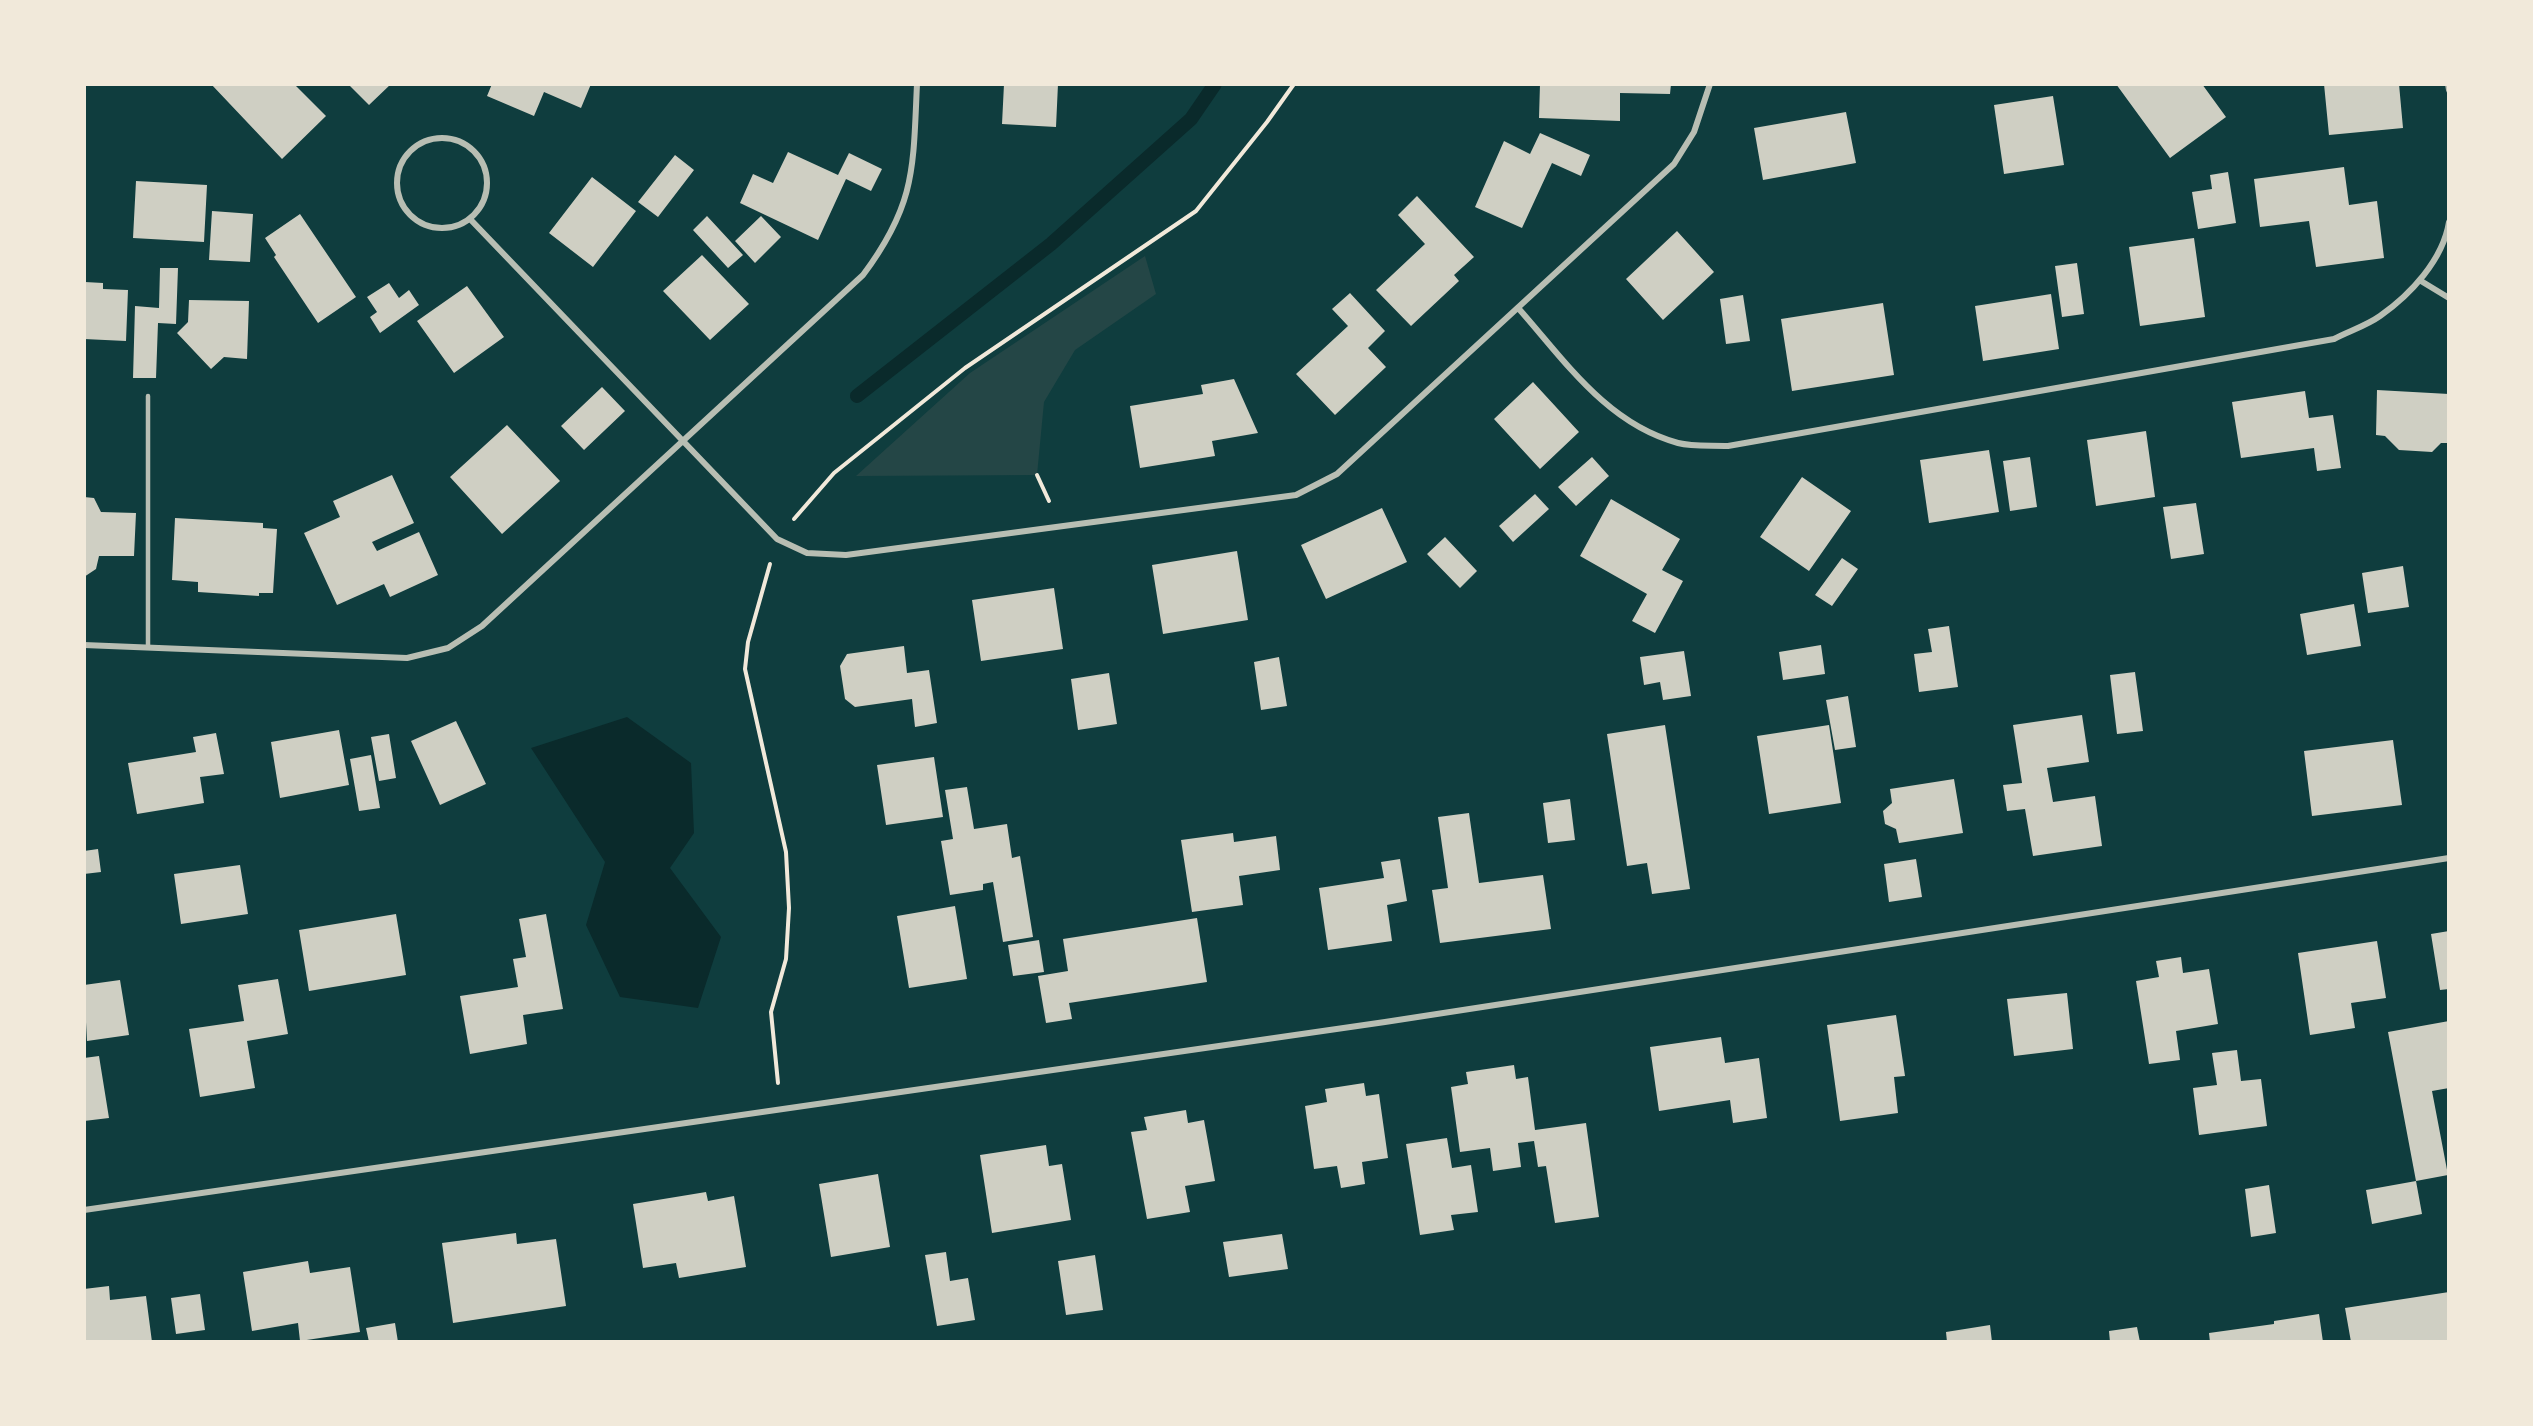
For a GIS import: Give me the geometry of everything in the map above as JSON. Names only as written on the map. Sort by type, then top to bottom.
[{"type":"street","points":[[84,645],[407,658],[448,648],[482,626],[863,275],[885,245],[901,214],[911,179],[917,84]]},
{"type":"street","points":[[470,219],[682,443],[777,539],[807,553],[846,555],[1296,495],[1337,474],[1372,445],[1674,164],[1694,132],[1710,84]]},
{"type":"street","points":[[2448,84],[2449,90]]},
{"type":"street","points":[[435,137],[459,140],[478,154],[488,176],[485,200],[470,219],[448,229],[424,225],[406,211],[396,189],[399,165],[413,147],[435,137]]},
{"type":"street","points":[[1519,309],[1605,405],[1636,427],[1679,443],[1728,446],[2334,339],[2379,317],[2421,281],[2447,234],[2449,222]]},
{"type":"street","points":[[2421,281],[2449,298]]},
{"type":"street","points":[[84,1210],[1385,1022],[2449,858]]},
{"type":"lane","points":[[148,396],[148,647]]},
{"type":"shaded area","points":[[1145,256],[1156,294],[1075,350],[1044,402],[1037,475],[856,476],[970,373]]},
{"type":"shaded area","points":[[627,717],[691,763],[694,833],[670,868],[721,937],[698,1008],[620,997],[586,925],[605,862],[531,748]]},
{"type":"building","points":[[211,84],[294,84],[326,116],[282,159]]},
{"type":"building","points":[[348,84],[391,84],[369,105]]},
{"type":"building","points":[[492,84],[591,84],[581,108],[544,92],[534,116],[487,96]]},
{"type":"building","points":[[1004,84],[1058,84],[1056,127],[1002,124]]},
{"type":"building","points":[[1540,84],[1671,84],[1670,94],[1620,93],[1620,121],[1539,118]]},
{"type":"building","points":[[2116,84],[2202,84],[2226,117],[2170,158]]},
{"type":"building","points":[[2324,84],[2399,84],[2403,128],[2329,135]]},
{"type":"building","points":[[2053,96],[2064,165],[2004,174],[1994,105]]},
{"type":"building","points":[[1846,112],[1856,163],[1763,180],[1754,128]]},
{"type":"building","points":[[1540,133],[1590,155],[1581,176],[1552,163],[1522,228],[1475,207],[1504,141],[1530,154]]},
{"type":"building","points":[[788,152],[838,175],[849,153],[882,169],[871,191],[846,179],[818,240],[740,203],[753,174],[773,183]]},
{"type":"building","points":[[675,155],[694,170],[658,217],[638,202]]},
{"type":"building","points":[[2344,167],[2349,205],[2377,201],[2384,258],[2316,267],[2309,221],[2260,227],[2254,179]]},
{"type":"building","points":[[2228,172],[2236,223],[2198,229],[2192,192],[2212,189],[2210,175]]},
{"type":"building","points":[[592,177],[636,211],[593,267],[549,233]]},
{"type":"building","points":[[136,181],[207,185],[204,242],[133,238]]},
{"type":"building","points":[[1417,196],[1474,257],[1454,275],[1459,281],[1411,326],[1376,290],[1425,244],[1398,215]]},
{"type":"building","points":[[212,211],[253,214],[250,262],[209,260]]},
{"type":"building","points":[[300,214],[356,297],[318,323],[274,257],[276,255],[265,238]]},
{"type":"building","points":[[707,216],[743,255],[728,268],[693,230]]},
{"type":"building","points":[[761,216],[781,237],[755,263],[735,241]]},
{"type":"building","points":[[1677,231],[1714,272],[1663,320],[1626,279]]},
{"type":"building","points":[[2194,238],[2205,317],[2140,326],[2129,247]]},
{"type":"building","points":[[702,255],[749,304],[710,340],[663,291]]},
{"type":"building","points":[[2077,263],[2084,314],[2062,317],[2055,266]]},
{"type":"building","points":[[160,268],[178,268],[176,324],[158,323],[156,378],[133,378],[135,306],[159,308]]},
{"type":"building","points":[[85,282],[103,283],[103,289],[128,290],[126,341],[84,339]]},
{"type":"building","points":[[389,283],[399,298],[409,290],[419,305],[380,333],[370,317],[377,312],[367,297]]},
{"type":"building","points":[[467,286],[504,337],[454,373],[417,321]]},
{"type":"building","points":[[1350,293],[1385,331],[1368,348],[1386,367],[1335,415],[1296,374],[1348,326],[1332,309]]},
{"type":"building","points":[[2051,294],[2059,349],[1983,361],[1975,306]]},
{"type":"building","points":[[1743,295],[1750,341],[1726,344],[1720,299]]},
{"type":"building","points":[[189,300],[249,301],[247,359],[224,357],[211,369],[177,333],[188,322]]},
{"type":"building","points":[[1883,303],[1894,375],[1792,391],[1781,319]]},
{"type":"building","points":[[1234,379],[1258,433],[1212,441],[1215,456],[1140,468],[1130,406],[1203,394],[1201,385]]},
{"type":"building","points":[[1533,382],[1579,432],[1540,469],[1494,419]]},
{"type":"building","points":[[602,387],[625,411],[584,450],[561,426]]},
{"type":"building","points":[[2377,390],[2449,394],[2449,443],[2441,443],[2432,452],[2399,450],[2385,436],[2376,435]]},
{"type":"building","points":[[2305,391],[2309,418],[2333,415],[2341,468],[2317,471],[2314,448],[2241,458],[2232,402]]},
{"type":"building","points":[[507,425],[560,481],[502,534],[450,477]]},
{"type":"building","points":[[2146,431],[2155,497],[2096,506],[2087,440]]},
{"type":"building","points":[[1989,450],[1999,512],[1929,523],[1920,460]]},
{"type":"building","points":[[1592,457],[1609,476],[1576,506],[1558,487]]},
{"type":"building","points":[[2030,457],[2037,507],[2010,511],[2003,461]]},
{"type":"building","points":[[392,475],[414,523],[372,542],[377,551],[419,532],[438,575],[390,597],[384,584],[337,605],[304,533],[340,517],[333,501]]},
{"type":"building","points":[[1802,477],[1851,511],[1809,571],[1760,537]]},
{"type":"building","points":[[1535,494],[1549,509],[1513,542],[1499,526]]},
{"type":"building","points":[[84,497],[94,498],[101,512],[136,513],[134,556],[99,556],[96,569],[84,577]]},
{"type":"building","points":[[1611,499],[1680,539],[1662,570],[1683,581],[1655,633],[1632,621],[1647,594],[1580,556]]},
{"type":"building","points":[[2196,503],[2204,554],[2171,559],[2163,507]]},
{"type":"building","points":[[1382,508],[1407,562],[1326,599],[1301,545]]},
{"type":"building","points":[[175,518],[263,523],[263,528],[277,529],[273,593],[259,593],[259,596],[198,592],[198,582],[172,580]]},
{"type":"building","points":[[1445,537],[1477,571],[1460,588],[1427,554]]},
{"type":"building","points":[[1237,551],[1248,620],[1163,634],[1152,565]]},
{"type":"building","points":[[1842,558],[1858,569],[1832,606],[1815,595]]},
{"type":"building","points":[[2403,566],[2409,607],[2368,613],[2362,573]]},
{"type":"building","points":[[1054,588],[1063,649],[981,661],[972,600]]},
{"type":"building","points":[[2354,604],[2361,646],[2307,655],[2300,614]]},
{"type":"building","points":[[1949,626],[1958,687],[1919,692],[1914,654],[1932,652],[1928,629]]},
{"type":"building","points":[[1821,645],[1825,674],[1783,680],[1779,652]]},
{"type":"building","points":[[904,646],[907,673],[929,670],[937,723],[915,727],[912,699],[855,707],[845,699],[840,666],[847,654]]},
{"type":"building","points":[[1684,651],[1691,696],[1663,700],[1660,682],[1644,685],[1640,657]]},
{"type":"building","points":[[1279,657],[1287,706],[1261,710],[1254,662]]},
{"type":"building","points":[[2135,672],[2143,731],[2117,734],[2110,675]]},
{"type":"building","points":[[1109,673],[1117,724],[1078,730],[1071,679]]},
{"type":"building","points":[[1848,696],[1856,747],[1835,750],[1826,700]]},
{"type":"building","points":[[2082,715],[2089,762],[2047,768],[2053,802],[2095,796],[2102,846],[2033,856],[2025,809],[2007,811],[2003,785],[2022,783],[2013,725]]},
{"type":"building","points":[[456,721],[486,784],[440,805],[411,741]]},
{"type":"building","points":[[1665,725],[1690,889],[1652,894],[1647,863],[1627,866],[1607,734]]},
{"type":"building","points":[[1829,725],[1841,803],[1769,814],[1757,736]]},
{"type":"building","points":[[339,730],[349,785],[280,798],[271,742]]},
{"type":"building","points":[[216,733],[224,774],[200,777],[204,803],[137,814],[128,763],[196,752],[193,737]]},
{"type":"building","points":[[389,734],[396,778],[379,781],[371,737]]},
{"type":"building","points":[[2393,740],[2402,805],[2312,816],[2304,751]]},
{"type":"building","points":[[371,755],[380,808],[359,811],[350,759]]},
{"type":"building","points":[[934,757],[943,817],[886,825],[877,765]]},
{"type":"building","points":[[1954,779],[1963,833],[1899,843],[1896,829],[1885,824],[1883,811],[1892,803],[1890,789]]},
{"type":"building","points":[[967,787],[974,829],[1007,824],[1012,858],[1020,856],[1033,937],[1003,942],[993,882],[983,884],[983,890],[950,895],[941,841],[953,839],[945,790]]},
{"type":"building","points":[[1570,799],[1575,840],[1548,843],[1543,803]]},
{"type":"building","points":[[1469,813],[1479,883],[1543,875],[1551,929],[1440,943],[1432,890],[1448,888],[1438,817]]},
{"type":"building","points":[[1233,833],[1234,842],[1276,836],[1280,870],[1239,876],[1243,905],[1192,912],[1181,840]]},
{"type":"building","points":[[98,849],[101,872],[84,874],[84,851]]},
{"type":"building","points":[[1400,859],[1407,901],[1387,905],[1392,941],[1328,950],[1319,888],[1384,878],[1381,862]]},
{"type":"building","points":[[1916,859],[1922,897],[1889,902],[1884,864]]},
{"type":"building","points":[[240,865],[248,914],[181,924],[174,874]]},
{"type":"building","points":[[955,906],[967,979],[909,988],[897,916]]},
{"type":"building","points":[[396,914],[406,975],[309,991],[299,930]]},
{"type":"building","points":[[546,914],[563,1009],[523,1015],[527,1044],[470,1054],[460,996],[518,987],[513,959],[526,957],[519,919]]},
{"type":"building","points":[[1197,918],[1207,982],[1069,1003],[1072,1019],[1046,1023],[1038,976],[1068,971],[1063,939]]},
{"type":"building","points":[[2449,931],[2449,989],[2440,990],[2431,934]]},
{"type":"building","points":[[1039,940],[1044,972],[1013,976],[1008,945]]},
{"type":"building","points":[[2377,941],[2386,998],[2351,1003],[2355,1028],[2310,1035],[2298,953]]},
{"type":"building","points":[[2181,957],[2183,973],[2209,969],[2218,1024],[2176,1031],[2180,1060],[2149,1064],[2136,981],[2159,977],[2156,961]]},
{"type":"building","points":[[278,979],[288,1034],[247,1041],[255,1088],[200,1097],[189,1029],[244,1021],[238,985]]},
{"type":"building","points":[[120,980],[129,1035],[87,1041],[84,985]]},
{"type":"building","points":[[2067,993],[2073,1049],[2014,1056],[2007,999]]},
{"type":"building","points":[[1896,1015],[1905,1076],[1894,1077],[1898,1113],[1840,1121],[1827,1025]]},
{"type":"building","points":[[2449,1021],[2449,1088],[2432,1091],[2448,1175],[2416,1181],[2388,1032]]},
{"type":"building","points":[[1721,1037],[1725,1063],[1759,1058],[1767,1118],[1733,1123],[1730,1100],[1659,1111],[1650,1047]]},
{"type":"building","points":[[2237,1050],[2241,1081],[2261,1079],[2267,1126],[2199,1135],[2193,1088],[2217,1085],[2212,1053]]},
{"type":"building","points":[[99,1056],[109,1118],[84,1121],[84,1058]]},
{"type":"building","points":[[1514,1065],[1516,1079],[1528,1077],[1535,1130],[1586,1123],[1599,1217],[1555,1223],[1546,1166],[1538,1167],[1534,1141],[1518,1143],[1521,1167],[1493,1171],[1490,1148],[1460,1152],[1451,1087],[1468,1084],[1466,1072]]},
{"type":"building","points":[[1364,1083],[1366,1096],[1379,1094],[1388,1158],[1362,1162],[1365,1184],[1341,1188],[1337,1166],[1314,1169],[1305,1106],[1327,1102],[1325,1089]]},
{"type":"building","points":[[1186,1110],[1188,1123],[1204,1120],[1215,1181],[1185,1186],[1190,1212],[1147,1219],[1131,1132],[1147,1130],[1144,1117]]},
{"type":"building","points":[[1447,1138],[1452,1168],[1471,1165],[1478,1212],[1451,1215],[1454,1230],[1420,1235],[1406,1144]]},
{"type":"building","points":[[1046,1145],[1049,1166],[1062,1164],[1071,1220],[992,1233],[980,1155]]},
{"type":"building","points":[[878,1174],[890,1247],[831,1257],[819,1184]]},
{"type":"building","points":[[2416,1181],[2422,1214],[2372,1224],[2366,1190]]},
{"type":"building","points":[[2269,1185],[2276,1233],[2251,1237],[2245,1189]]},
{"type":"building","points":[[706,1192],[708,1201],[734,1196],[746,1267],[679,1278],[676,1263],[643,1268],[633,1204]]},
{"type":"building","points":[[516,1233],[517,1244],[556,1239],[566,1306],[453,1323],[442,1243]]},
{"type":"building","points":[[1282,1234],[1288,1269],[1229,1277],[1223,1242]]},
{"type":"building","points":[[946,1252],[950,1281],[968,1278],[975,1320],[937,1326],[925,1255]]},
{"type":"building","points":[[1095,1255],[1103,1310],[1066,1315],[1058,1261]]},
{"type":"building","points":[[308,1261],[310,1273],[350,1267],[360,1332],[300,1341],[298,1323],[252,1331],[243,1272]]},
{"type":"building","points":[[109,1286],[110,1300],[146,1296],[152,1342],[84,1342],[84,1289]]},
{"type":"building","points":[[2449,1292],[2449,1342],[2351,1342],[2345,1308]]},
{"type":"building","points":[[200,1294],[205,1330],[176,1334],[171,1298]]},
{"type":"building","points":[[2319,1314],[2323,1342],[2210,1342],[2209,1333],[2274,1324],[2274,1321]]},
{"type":"building","points":[[395,1323],[398,1342],[369,1342],[366,1328]]},
{"type":"building","points":[[1990,1325],[1992,1342],[1947,1342],[1946,1332]]},
{"type":"building","points":[[2137,1327],[2140,1342],[2110,1342],[2109,1331]]},
{"type":"waterway","points":[[857,396],[1051,244],[1191,119],[1215,84]]}]
